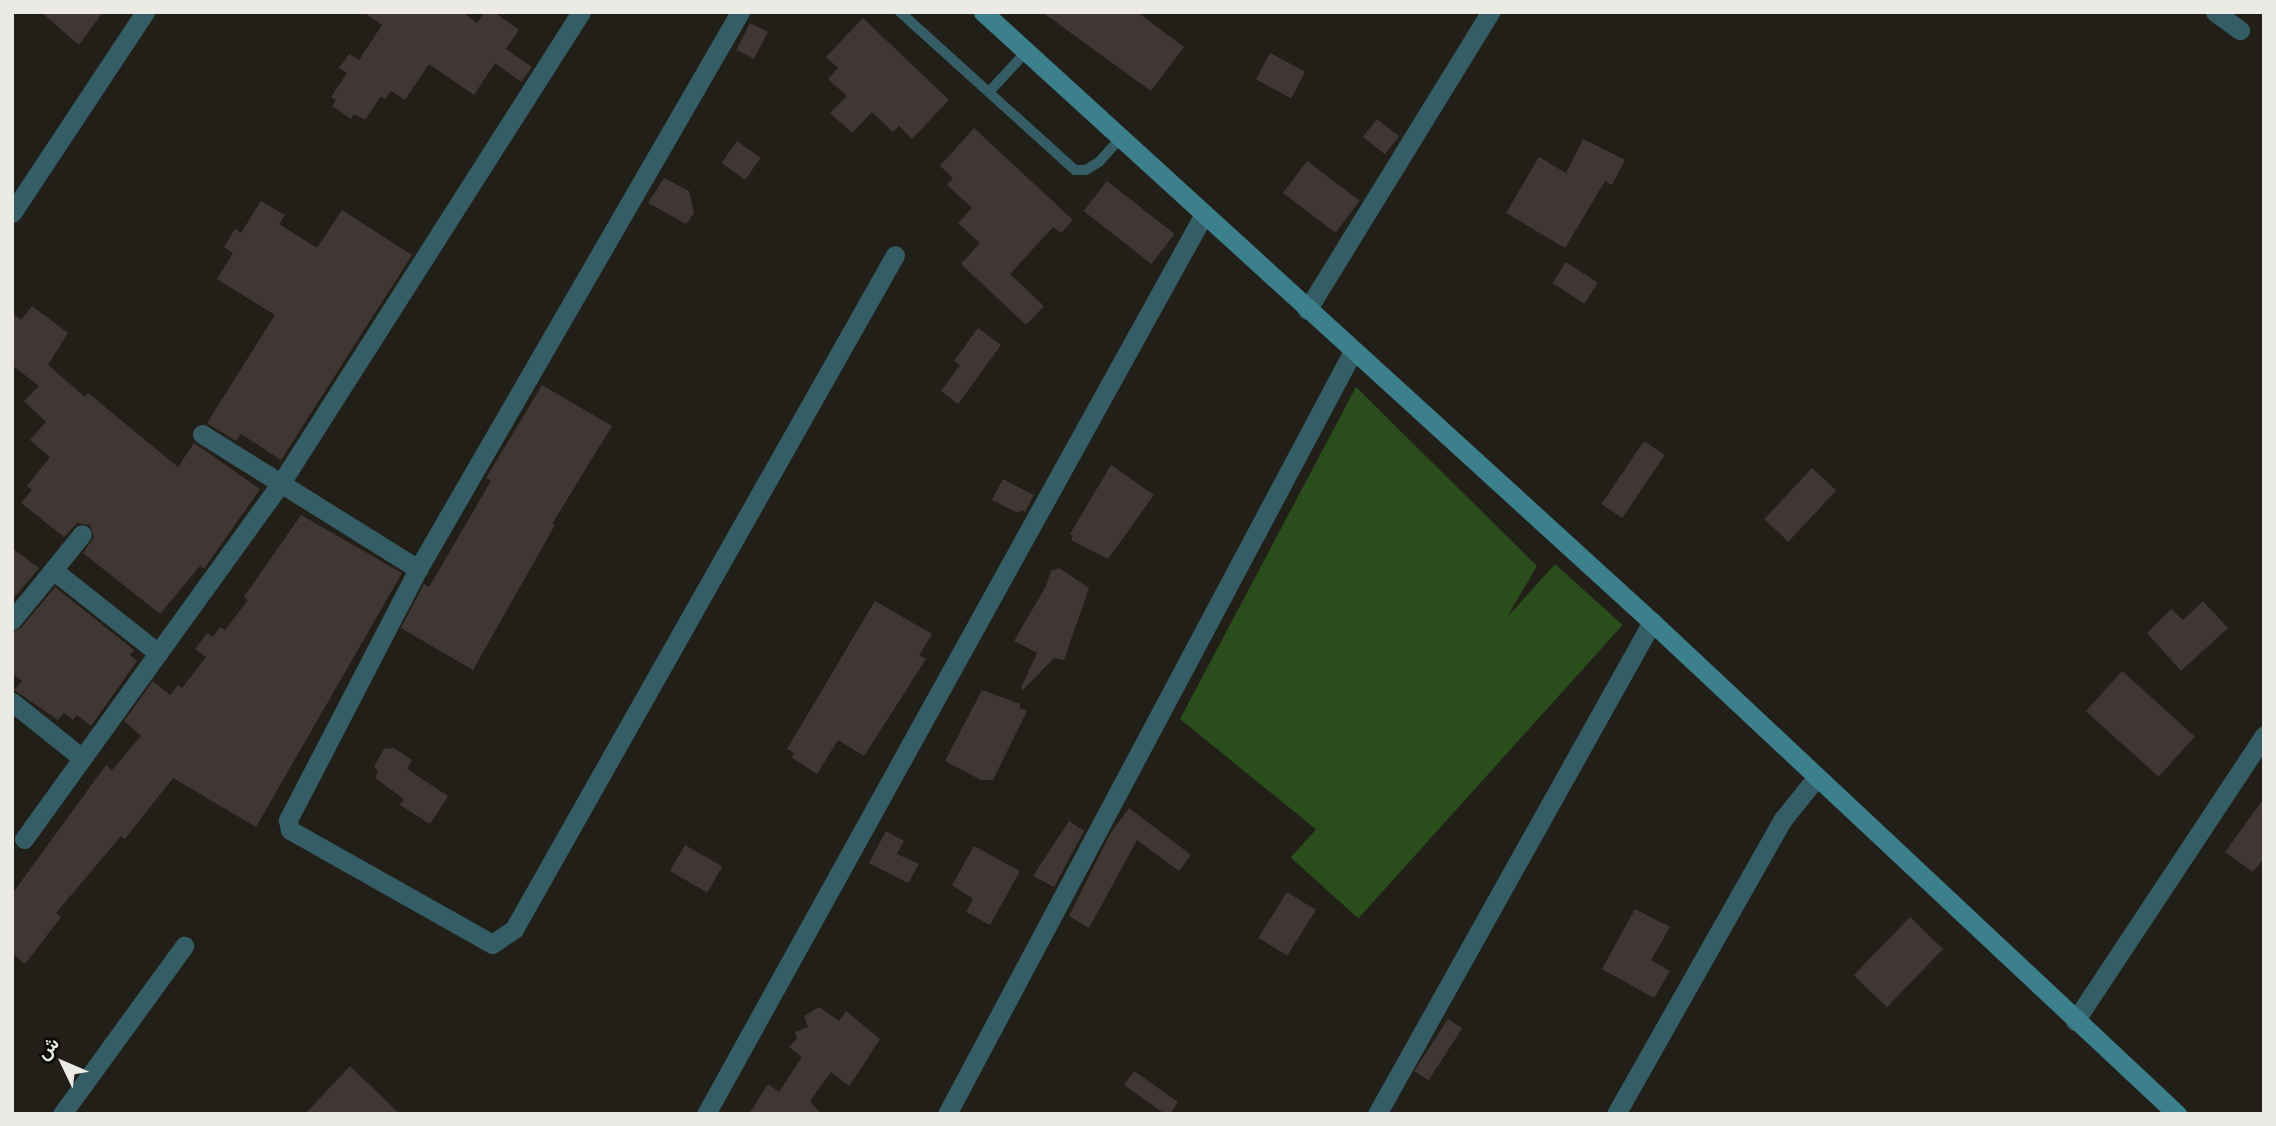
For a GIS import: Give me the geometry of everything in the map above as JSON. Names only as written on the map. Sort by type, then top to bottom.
[{"type":"main road","points":[[983,12],[1652,622],[2176,1114]]},
{"type":"street","points":[[12,213],[145,12]]},
{"type":"street","points":[[24,839],[281,483],[581,12]]},
{"type":"street","points":[[740,12],[418,569],[287,825],[290,830],[492,944],[514,929],[895,256]]},
{"type":"street","points":[[1307,310],[1490,12]]},
{"type":"street","points":[[2215,12],[2239,30]]},
{"type":"street","points":[[706,1114],[1203,215]]},
{"type":"street","points":[[947,1114],[1353,351]]},
{"type":"street","points":[[202,433],[418,569]]},
{"type":"street","points":[[12,620],[82,534]]},
{"type":"street","points":[[53,570],[158,653]]},
{"type":"street","points":[[1377,1114],[1652,622]]},
{"type":"street","points":[[12,702],[82,758]]},
{"type":"street","points":[[2075,1021],[2264,735]]},
{"type":"street","points":[[1616,1114],[1783,819],[1816,778]]},
{"type":"street","points":[[62,1114],[184,946]]},
{"type":"lane","points":[[900,12],[1075,170],[1086,170],[1099,162],[1120,139]]},
{"type":"lane","points":[[989,92],[1026,52]]},
{"type":"green space","points":[[1356,387],[1537,566],[1361,866],[1180,719]]},
{"type":"green space","points":[[1555,564],[1623,625],[1358,918],[1291,858]]},
{"type":"building","points":[[41,12],[103,12],[79,45]]},
{"type":"building","points":[[363,12],[463,12],[477,23],[485,12],[494,12],[519,30],[506,49],[532,67],[521,82],[495,63],[474,95],[429,64],[405,100],[391,91],[385,99],[381,96],[365,120],[354,114],[351,119],[332,106],[336,100],[331,97],[347,73],[339,68],[349,54],[359,60],[382,25]]},
{"type":"building","points":[[1042,12],[1137,12],[1184,47],[1151,91]]},
{"type":"building","points":[[863,18],[949,100],[912,139],[899,126],[893,132],[872,112],[852,133],[830,113],[847,96],[828,79],[838,68],[826,57]]},
{"type":"building","points":[[750,23],[768,32],[754,59],[736,50]]},
{"type":"building","points":[[1270,53],[1305,72],[1291,98],[1256,79]]},
{"type":"building","points":[[1377,119],[1399,136],[1385,154],[1363,137]]},
{"type":"building","points":[[974,128],[1073,220],[1061,233],[1053,227],[1010,274],[1044,306],[1026,325],[961,264],[980,243],[958,223],[972,208],[947,185],[953,178],[940,166]]},
{"type":"building","points":[[1583,139],[1625,160],[1612,185],[1605,181],[1565,248],[1506,213],[1539,157],[1566,173]]},
{"type":"building","points":[[737,141],[761,158],[745,180],[722,163]]},
{"type":"building","points":[[1307,161],[1360,201],[1336,233],[1283,193]]},
{"type":"building","points":[[664,178],[689,191],[694,213],[686,224],[648,203]]},
{"type":"building","points":[[1107,181],[1175,234],[1151,264],[1084,211]]},
{"type":"building","points":[[261,201],[285,215],[279,224],[317,248],[342,210],[412,255],[281,460],[241,434],[236,441],[207,423],[275,315],[217,279],[233,253],[224,247],[235,229],[241,233]]},
{"type":"building","points":[[1566,262],[1598,283],[1584,304],[1552,283]]},
{"type":"building","points":[[32,306],[68,333],[48,365],[85,397],[88,393],[178,467],[194,443],[260,489],[204,569],[200,566],[160,614],[83,553],[94,537],[90,525],[77,523],[64,537],[21,503],[32,490],[27,486],[50,457],[30,440],[46,422],[24,401],[39,386],[12,365],[12,313],[21,320]]},
{"type":"building","points":[[978,328],[1001,345],[958,404],[941,391],[960,365],[954,361]]},
{"type":"building","points":[[542,385],[612,426],[552,524],[555,525],[473,670],[401,628],[424,584],[429,587],[491,481],[486,478]]},
{"type":"building","points":[[1644,441],[1665,455],[1622,518],[1602,504]]},
{"type":"building","points":[[1111,465],[1154,495],[1108,559],[1071,540],[1073,536],[1070,534]]},
{"type":"building","points":[[1812,468],[1836,491],[1788,542],[1764,519]]},
{"type":"building","points":[[1003,479],[1034,495],[1025,512],[1021,510],[1018,513],[992,500]]},
{"type":"building","points":[[301,515],[402,573],[256,827],[173,778],[125,839],[121,836],[56,913],[61,917],[25,964],[12,953],[12,894],[106,765],[112,770],[141,736],[124,721],[153,681],[170,695],[178,685],[182,688],[206,657],[195,649],[207,633],[213,637],[220,627],[225,630],[248,600],[244,597]]},
{"type":"building","points":[[12,548],[39,568],[12,600]]},
{"type":"building","points":[[1059,568],[1089,588],[1064,660],[1054,658],[1023,690],[1021,688],[1037,653],[1014,641],[1046,586],[1051,571]]},
{"type":"building","points":[[55,587],[134,650],[130,655],[137,661],[91,726],[77,715],[73,720],[64,713],[58,720],[14,690],[22,681],[12,673],[12,632],[21,628]]},
{"type":"building","points":[[875,601],[932,634],[919,655],[926,659],[864,756],[838,740],[817,774],[792,758],[794,753],[787,749]]},
{"type":"building","points":[[2203,601],[2228,628],[2181,671],[2147,633],[2171,609],[2183,620]]},
{"type":"building","points":[[2122,671],[2195,737],[2159,777],[2086,711]]},
{"type":"building","points":[[982,690],[1020,704],[1020,708],[1027,711],[993,780],[981,780],[945,761]]},
{"type":"building","points":[[394,748],[412,760],[407,769],[448,796],[430,824],[400,805],[404,799],[375,778],[378,771],[374,767],[384,749]]},
{"type":"building","points":[[2264,798],[2264,858],[2253,872],[2225,852]]},
{"type":"building","points":[[1129,808],[1191,855],[1179,871],[1137,840],[1089,928],[1069,916],[1110,834]]},
{"type":"building","points":[[1069,821],[1084,831],[1054,887],[1033,876]]},
{"type":"building","points":[[886,831],[904,841],[897,854],[919,864],[908,883],[869,863]]},
{"type":"building","points":[[685,845],[722,866],[707,892],[670,871]]},
{"type":"building","points":[[974,846],[1020,871],[990,925],[966,912],[973,899],[952,885]]},
{"type":"building","points":[[1287,892],[1316,910],[1287,956],[1258,938]]},
{"type":"building","points":[[1635,909],[1670,927],[1651,960],[1670,971],[1654,998],[1602,969]]},
{"type":"building","points":[[1910,917],[1943,949],[1887,1007],[1854,975]]},
{"type":"building","points":[[819,1007],[839,1021],[846,1011],[880,1039],[849,1086],[831,1072],[810,1101],[821,1114],[749,1114],[768,1084],[779,1092],[802,1057],[789,1047],[797,1038],[795,1032],[808,1027],[804,1016]]},
{"type":"building","points":[[1448,1019],[1462,1028],[1428,1080],[1414,1071]]},
{"type":"building","points":[[350,1066],[400,1114],[305,1114]]},
{"type":"building","points":[[1134,1071],[1178,1102],[1170,1114],[1165,1114],[1124,1085]]}]
